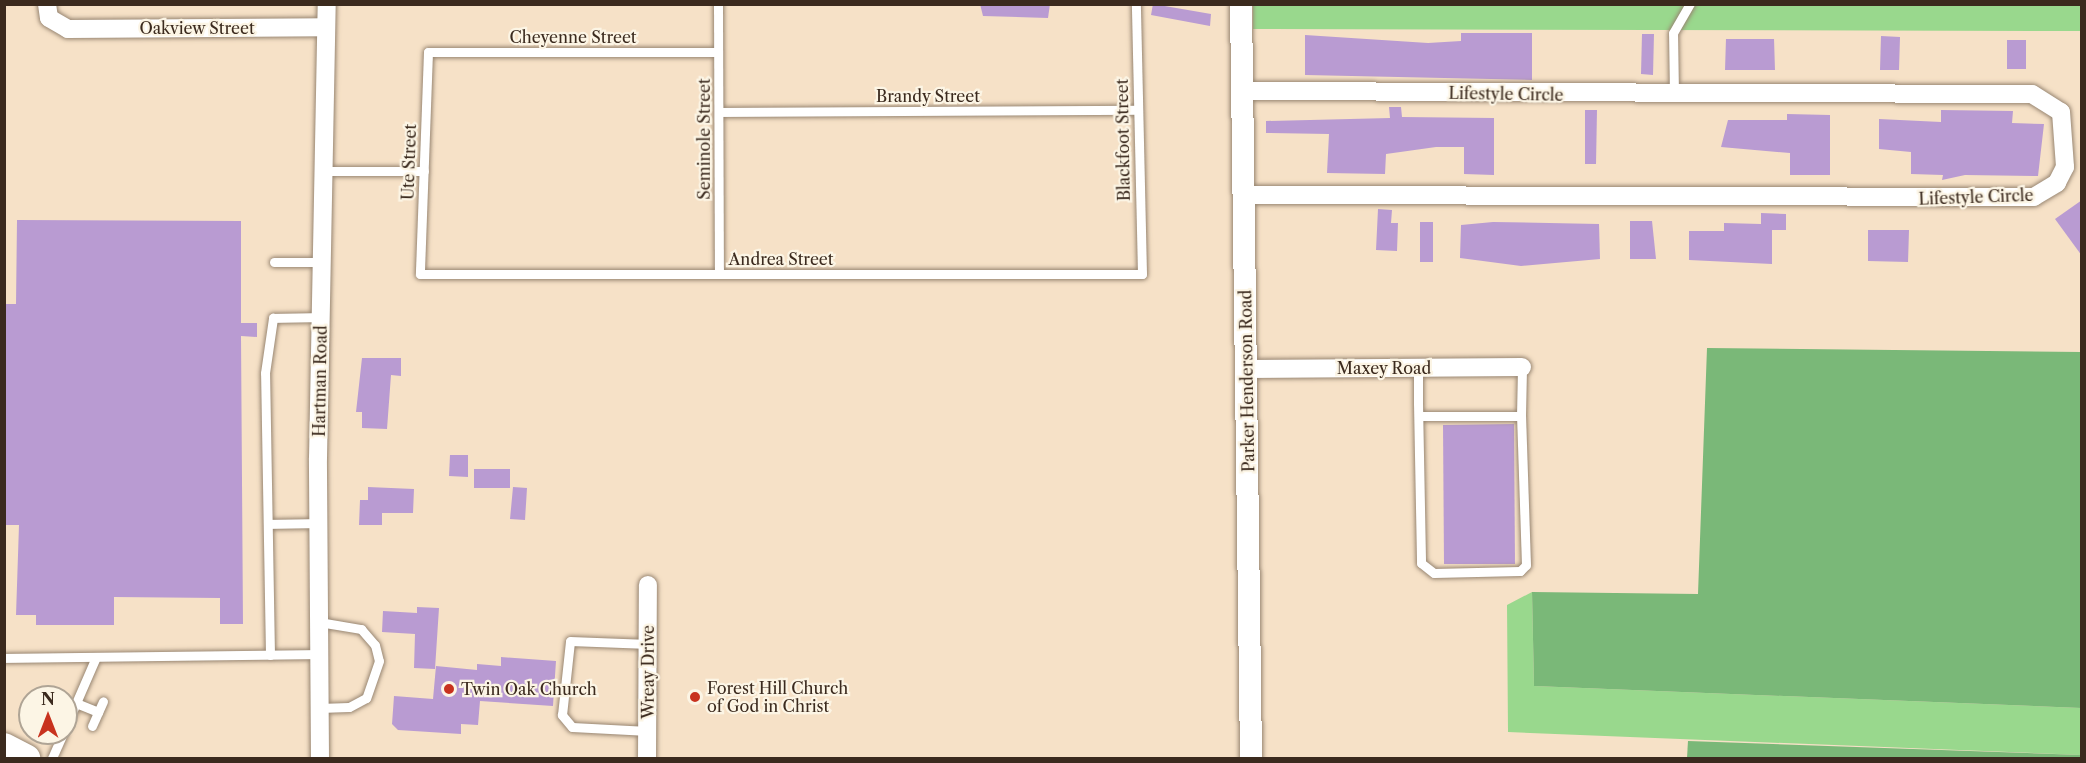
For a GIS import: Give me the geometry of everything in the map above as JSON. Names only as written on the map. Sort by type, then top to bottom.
[{"type":"street","name":"Oakview Street","points":[[47,4],[49,18],[68,29],[326,27]]},
{"type":"street","name":"Hartman Road","points":[[320,759],[318,523],[327,4]]},
{"type":"street","name":"Parker Henderson Road","points":[[1241,4],[1251,759]]},
{"type":"street","name":"Lifestyle Circle","points":[[1243,91],[1674,96],[2032,94],[2061,112],[2065,166],[2057,183],[2034,197],[1245,195]]},
{"type":"street","name":"Maxey Road","points":[[1247,369],[1522,367]]},
{"type":"street","name":"Wreay Drive","points":[[647,759],[648,585]]},
{"type":"lane","name":"Seminole Street","points":[[718,4],[718,274]]},
{"type":"lane","name":"Blackfoot Street","points":[[1136,4],[1142,274]]},
{"type":"lane","points":[[1674,96],[1673,33],[1690,4]]},
{"type":"lane","name":"Cheyenne Street","points":[[428,52],[718,52]]},
{"type":"lane","name":"Ute Street","points":[[420,274],[428,52]]},
{"type":"lane","name":"Brandy Street","points":[[719,112],[1137,110]]},
{"type":"lane","points":[[324,171],[424,171]]},
{"type":"lane","points":[[274,262],[322,262]]},
{"type":"lane","name":"Andrea Street","points":[[420,274],[1142,274]]},
{"type":"lane","points":[[270,655],[265,374],[273,318],[321,317]]},
{"type":"lane","points":[[1418,368],[1425,570],[1514,574],[1526,566],[1521,416],[1522,367]]},
{"type":"lane","points":[[1419,416],[1521,416]]},
{"type":"lane","points":[[268,524],[318,523]]},
{"type":"lane","points":[[319,622],[361,629],[375,645],[379,661],[366,698],[349,707],[319,708]]},
{"type":"lane","points":[[648,731],[572,727],[562,715],[570,641],[649,644]]},
{"type":"lane","points":[[4,658],[319,654]]},
{"type":"lane","points":[[78,698],[96,657]]},
{"type":"lane","points":[[92,726],[103,701]]},
{"type":"lane","points":[[78,704],[98,712]]},
{"type":"lane","points":[[26,756],[44,745]]},
{"type":"green space","points":[[1253,4],[2082,5],[2081,31],[1253,29]]},
{"type":"green space","points":[[1707,348],[2081,352],[2081,708],[1534,686],[1532,592],[1698,594]]},
{"type":"green space","points":[[1532,592],[1534,686],[2081,708],[2081,755],[1508,732],[1507,605]]},
{"type":"green space","points":[[1688,741],[2081,755],[2082,758],[1687,758]]},
{"type":"building","points":[[980,4],[1050,4],[1048,18],[983,16]]},
{"type":"building","points":[[1153,4],[1211,14],[1210,26],[1151,15]]},
{"type":"building","points":[[1461,33],[1532,33],[1532,80],[1305,75],[1305,35],[1428,43],[1461,41]]},
{"type":"building","points":[[1642,34],[1654,34],[1653,75],[1641,74]]},
{"type":"building","points":[[1881,36],[1900,37],[1899,70],[1880,70]]},
{"type":"building","points":[[1726,39],[1774,39],[1775,70],[1725,70]]},
{"type":"building","points":[[2007,40],[2026,40],[2026,69],[2007,69]]},
{"type":"building","points":[[1389,107],[1401,107],[1402,117],[1494,118],[1494,175],[1464,174],[1464,147],[1436,147],[1386,154],[1385,174],[1327,173],[1329,134],[1266,133],[1266,121],[1390,118]]},
{"type":"building","points":[[1585,110],[1597,110],[1596,164],[1585,164]]},
{"type":"building","points":[[1941,110],[2013,111],[2012,123],[2044,124],[2038,176],[1965,175],[1942,180],[1943,175],[1911,174],[1911,152],[1879,149],[1879,119],[1941,122]]},
{"type":"building","points":[[1787,114],[1830,115],[1830,175],[1790,175],[1790,153],[1721,147],[1728,120],[1787,120]]},
{"type":"building","points":[[2082,200],[2082,256],[2055,219]]},
{"type":"building","points":[[1378,209],[1392,210],[1391,223],[1398,223],[1397,251],[1376,250]]},
{"type":"building","points":[[1761,213],[1786,214],[1786,230],[1772,230],[1772,264],[1689,260],[1689,231],[1724,231],[1724,223],[1761,224]]},
{"type":"building","points":[[17,220],[241,221],[241,323],[257,323],[257,337],[241,336],[243,624],[220,624],[220,598],[114,597],[114,625],[36,625],[36,615],[16,615],[19,525],[4,525],[4,333],[6,304],[16,304]]},
{"type":"building","points":[[1630,221],[1652,221],[1656,259],[1630,259]]},
{"type":"building","points":[[1420,222],[1433,222],[1433,262],[1420,262]]},
{"type":"building","points":[[1493,222],[1599,224],[1600,259],[1521,266],[1460,258],[1461,225]]},
{"type":"building","points":[[1868,230],[1909,230],[1908,262],[1868,261]]},
{"type":"building","points":[[362,358],[401,358],[401,376],[391,375],[387,429],[362,428],[362,412],[356,412]]},
{"type":"building","points":[[1514,424],[1515,564],[1444,564],[1443,425]]},
{"type":"building","points":[[450,455],[468,455],[468,477],[449,476]]},
{"type":"building","points":[[474,469],[510,469],[510,488],[474,488]]},
{"type":"building","points":[[368,487],[414,489],[413,513],[382,513],[382,525],[359,525],[360,500],[368,500]]},
{"type":"building","points":[[513,487],[527,488],[525,520],[510,519]]},
{"type":"building","points":[[417,607],[439,608],[435,669],[414,668],[415,634],[382,632],[383,611],[417,613]]},
{"type":"building","points":[[501,657],[556,661],[553,706],[480,701],[478,725],[461,724],[461,734],[398,730],[392,724],[394,696],[433,699],[436,666],[477,670],[477,664],[501,666]]},
{"type":"place","name":"Twin Oak Church","points":[[449,689]]},
{"type":"place","name":"Forest Hill Church of God in Christ","points":[[695,697]]}]
